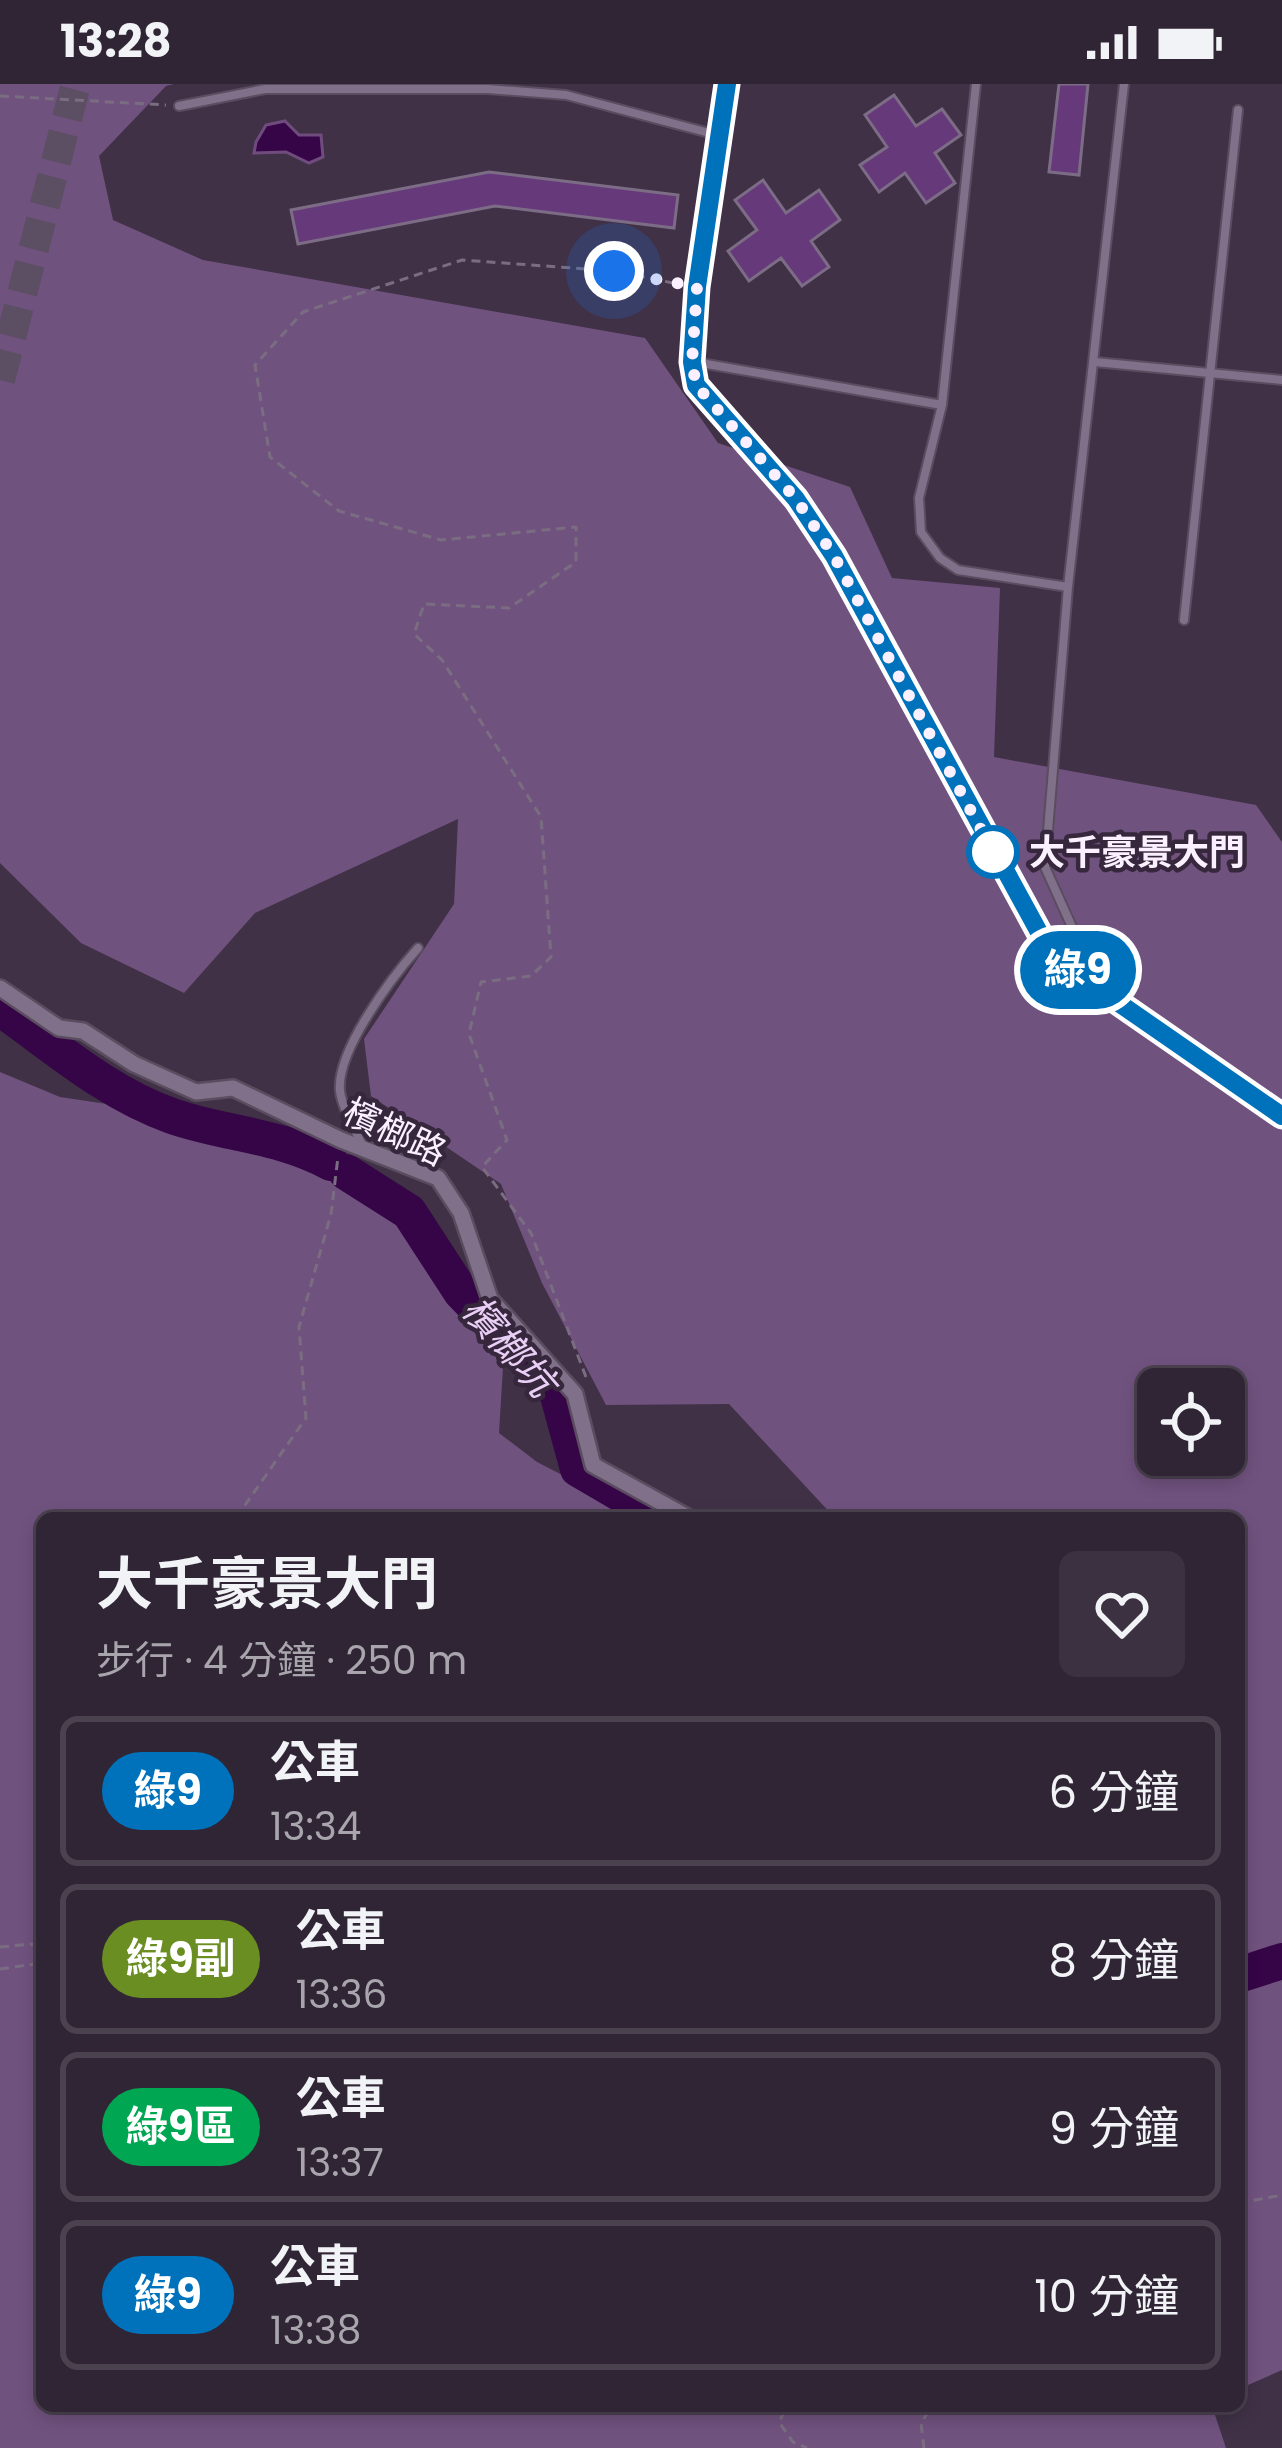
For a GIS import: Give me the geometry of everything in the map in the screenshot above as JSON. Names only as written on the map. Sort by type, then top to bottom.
[{"type":"street","points":[[727,84],[697,287],[692,362],[696,385],[796,499],[834,556],[1040,934],[1100,990],[1282,1116]]},
{"type":"street","name":"檳榔路","points":[[0,988],[59,1028],[82,1031],[134,1064],[196,1092],[233,1088],[341,1140],[438,1178],[461,1213],[490,1299],[575,1394],[593,1465],[678,1512]]},
{"type":"lane","points":[[976,84],[942,406],[919,498],[921,532],[940,558],[958,570],[1067,587]]},
{"type":"lane","points":[[1100,990],[1045,867],[1067,587],[1124,84]]},
{"type":"lane","points":[[179,106],[265,89],[487,89],[566,95],[721,136]]},
{"type":"lane","points":[[1184,620],[1238,110]]},
{"type":"lane","points":[[692,362],[942,406]]},
{"type":"lane","points":[[1096,362],[1282,380]]},
{"type":"lane","points":[[363,1146],[340,1092],[344,1065],[385,992],[418,948]]},
{"type":"path","points":[[0,95],[179,106]]},
{"type":"path","points":[[589,1387],[531,1233],[482,1167],[506,1140],[469,1034],[482,982],[531,976],[551,957],[541,817],[442,660],[414,634],[424,604],[509,608],[576,562],[576,527],[441,540],[339,511],[270,457],[255,365],[303,311],[462,260],[614,271],[697,287]]},
{"type":"path","points":[[240,1512],[306,1418],[299,1327],[331,1214],[339,1150]]},
{"type":"path","points":[[0,1947],[36,1946]]},
{"type":"path","points":[[2,1967],[36,1964]]},
{"type":"path","points":[[1245,2202],[1282,2195]]},
{"type":"path","points":[[775,2412],[783,2414],[779,2422],[793,2442],[807,2448]]},
{"type":"path","points":[[924,2448],[921,2423],[928,2412]]},
{"type":"shaded area","points":[[0,84],[174,84],[166,86],[99,156],[113,220],[203,260],[645,338],[718,443],[850,487],[892,578],[1000,588],[994,757],[1256,805],[1282,842],[1282,2370],[1245,2386],[1245,1512],[829,1512],[729,1404],[606,1405],[542,1283],[501,1184],[371,1096],[364,1039],[454,904],[458,819],[255,913],[184,993],[81,943],[0,863]]},
{"type":"shaded area","points":[[285,121],[299,135],[321,135],[323,157],[309,163],[286,152],[254,153],[266,125]]},
{"type":"shaded area","points":[[0,1072],[60,1097],[174,1114],[378,1174],[504,1350],[499,1433],[537,1462],[634,1512],[36,1512],[36,2412],[1214,2412],[1226,2448],[0,2448]]},
{"type":"building","points":[[1059,84],[1088,84],[1079,175],[1049,172]]},
{"type":"building","points":[[894,95],[916,126],[942,109],[961,135],[935,153],[955,183],[926,203],[905,173],[879,192],[860,165],[887,147],[865,115]]},
{"type":"building","points":[[489,172],[678,195],[674,228],[495,206],[298,244],[291,210]]},
{"type":"building","points":[[763,180],[786,213],[819,190],[840,220],[811,241],[829,267],[802,286],[781,258],[749,281],[728,251],[757,230],[735,200]]},
{"type":"waterway","name":"檳榔坑","points":[[0,1008],[82,1068],[148,1106],[291,1146],[331,1163]]},
{"type":"waterway","name":"檳榔坑","points":[[346,1172],[409,1212],[461,1292],[557,1392],[578,1469],[652,1512]]},
{"type":"waterway","name":"檳榔坑","points":[[1245,1973],[1282,1961]]},
{"type":"tunnel","points":[[0,380],[76,84]]},
{"type":"bus line","name":"綠9","points":[[727,84],[697,287],[692,362],[696,385],[796,499],[834,556],[1040,934],[1100,990],[1282,1116]]},
{"type":"place","name":"大千豪景大門","points":[[993,852]]},
{"type":"route","points":[[614,271],[697,287],[692,362],[696,385],[796,499],[834,556],[993,852]]}]
